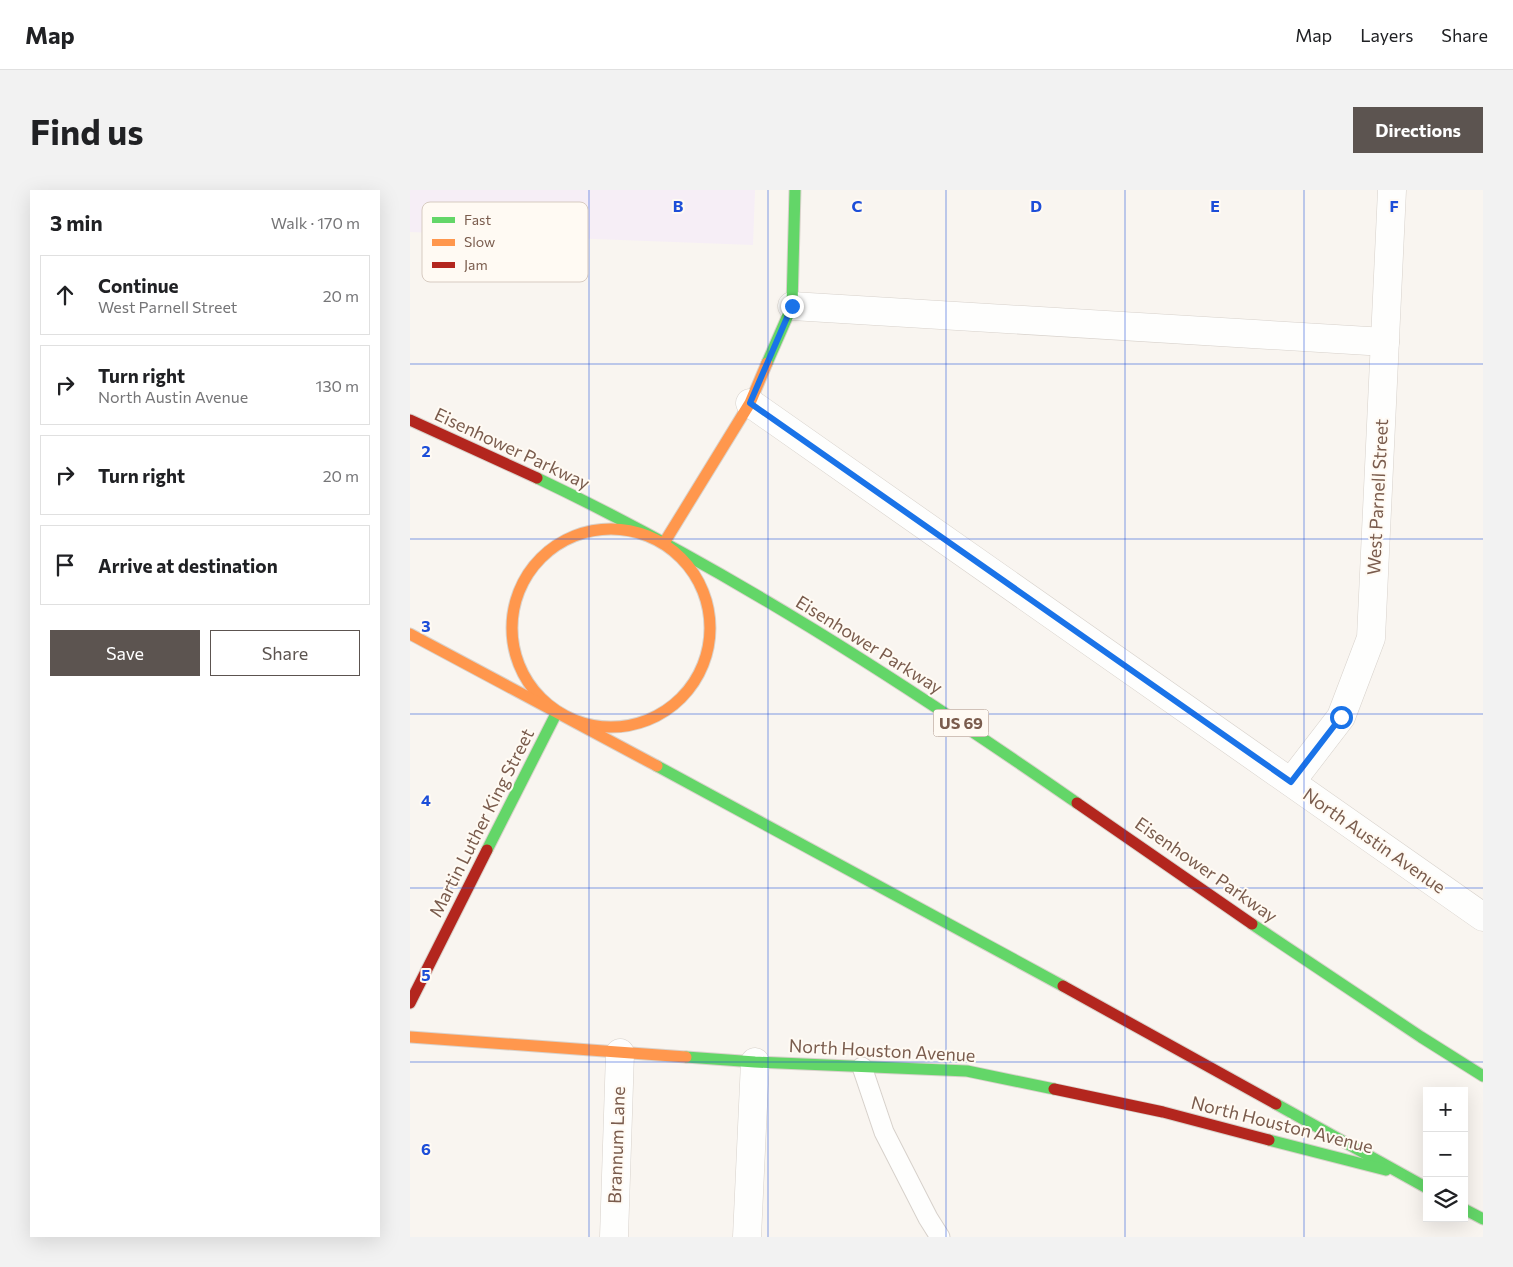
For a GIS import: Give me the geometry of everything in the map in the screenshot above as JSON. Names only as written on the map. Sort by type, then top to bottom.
[{"type":"main road","points":[[664,543],[750,403],[792,306],[796,190]]},
{"type":"main road","name":"Eisenhower Parkway","points":[[410,420],[557,488],[664,543],[777,608],[897,681],[1000,749],[1264,932],[1420,1037],[1483,1076]]},
{"type":"main road","points":[[598,529],[632,530],[664,543],[688,564],[703,590],[711,621],[708,653],[695,682],[674,705],[647,721],[617,728],[586,725],[557,712],[532,689],[516,658],[512,624],[515,606],[519,590],[537,560],[565,539],[598,529]]},
{"type":"main road","points":[[410,634],[1066,987],[1423,1186]]},
{"type":"main road","name":"Martin Luther King Street","points":[[410,1003],[557,712]]},
{"type":"main road","name":"North Houston Avenue","points":[[410,1037],[755,1062],[967,1071],[1163,1112],[1401,1174]]},
{"type":"main road","points":[[1468,1211],[1483,1219]]},
{"type":"street","name":"West Parnell Street","points":[[1291,782],[1341,717],[1371,638],[1392,190]]},
{"type":"street","points":[[792,306],[1386,342]]},
{"type":"street","name":"North Austin Avenue","points":[[750,403],[1483,917]]},
{"type":"street","name":"Brannum Lane","points":[[614,1237],[620,1053]]},
{"type":"street","points":[[747,1237],[755,1062]]},
{"type":"lane","points":[[862,1067],[884,1132],[928,1218],[940,1237]]},
{"type":"shaded area","points":[[410,190],[755,190],[753,245],[588,239],[588,202],[422,202],[422,232],[410,232]]},
{"type":"traffic: fast","points":[[767,363],[792,306],[795,190]]},
{"type":"traffic: fast","points":[[537,478],[677,550],[813,629],[946,714],[1077,803]]},
{"type":"traffic: fast","points":[[487,850],[557,712]]},
{"type":"traffic: fast","points":[[657,766],[1063,986]]},
{"type":"traffic: fast","points":[[1252,924],[1421,1037],[1483,1076]]},
{"type":"traffic: fast","points":[[686,1057],[755,1062],[967,1071],[1054,1089]]},
{"type":"traffic: fast","points":[[1276,1104],[1423,1186]]},
{"type":"traffic: fast","points":[[1269,1140],[1386,1170]]},
{"type":"traffic: fast","points":[[1468,1211],[1483,1219]]},
{"type":"traffic: slow","points":[[664,543],[750,403],[767,363]]},
{"type":"traffic: slow","points":[[601,529],[621,529],[649,536],[674,551],[688,565],[703,590],[710,618],[710,628],[710,638],[703,666],[688,691],[674,705],[649,720],[640,723],[621,727],[601,727],[573,720],[548,705],[534,691],[519,666],[516,657],[512,638],[512,618],[519,590],[534,565],[548,551],[573,536],[582,533],[601,529]]},
{"type":"traffic: slow","points":[[410,634],[657,766]]},
{"type":"traffic: slow","points":[[410,1037],[686,1057]]},
{"type":"traffic: jam","points":[[410,420],[537,478]]},
{"type":"traffic: jam","points":[[1077,803],[1252,924]]},
{"type":"traffic: jam","points":[[410,1003],[487,850]]},
{"type":"traffic: jam","points":[[1063,986],[1276,1104]]},
{"type":"traffic: jam","points":[[1054,1089],[1163,1112],[1269,1140]]},
{"type":"route","points":[[792,306],[750,403],[1291,782],[1341,717]]}]
